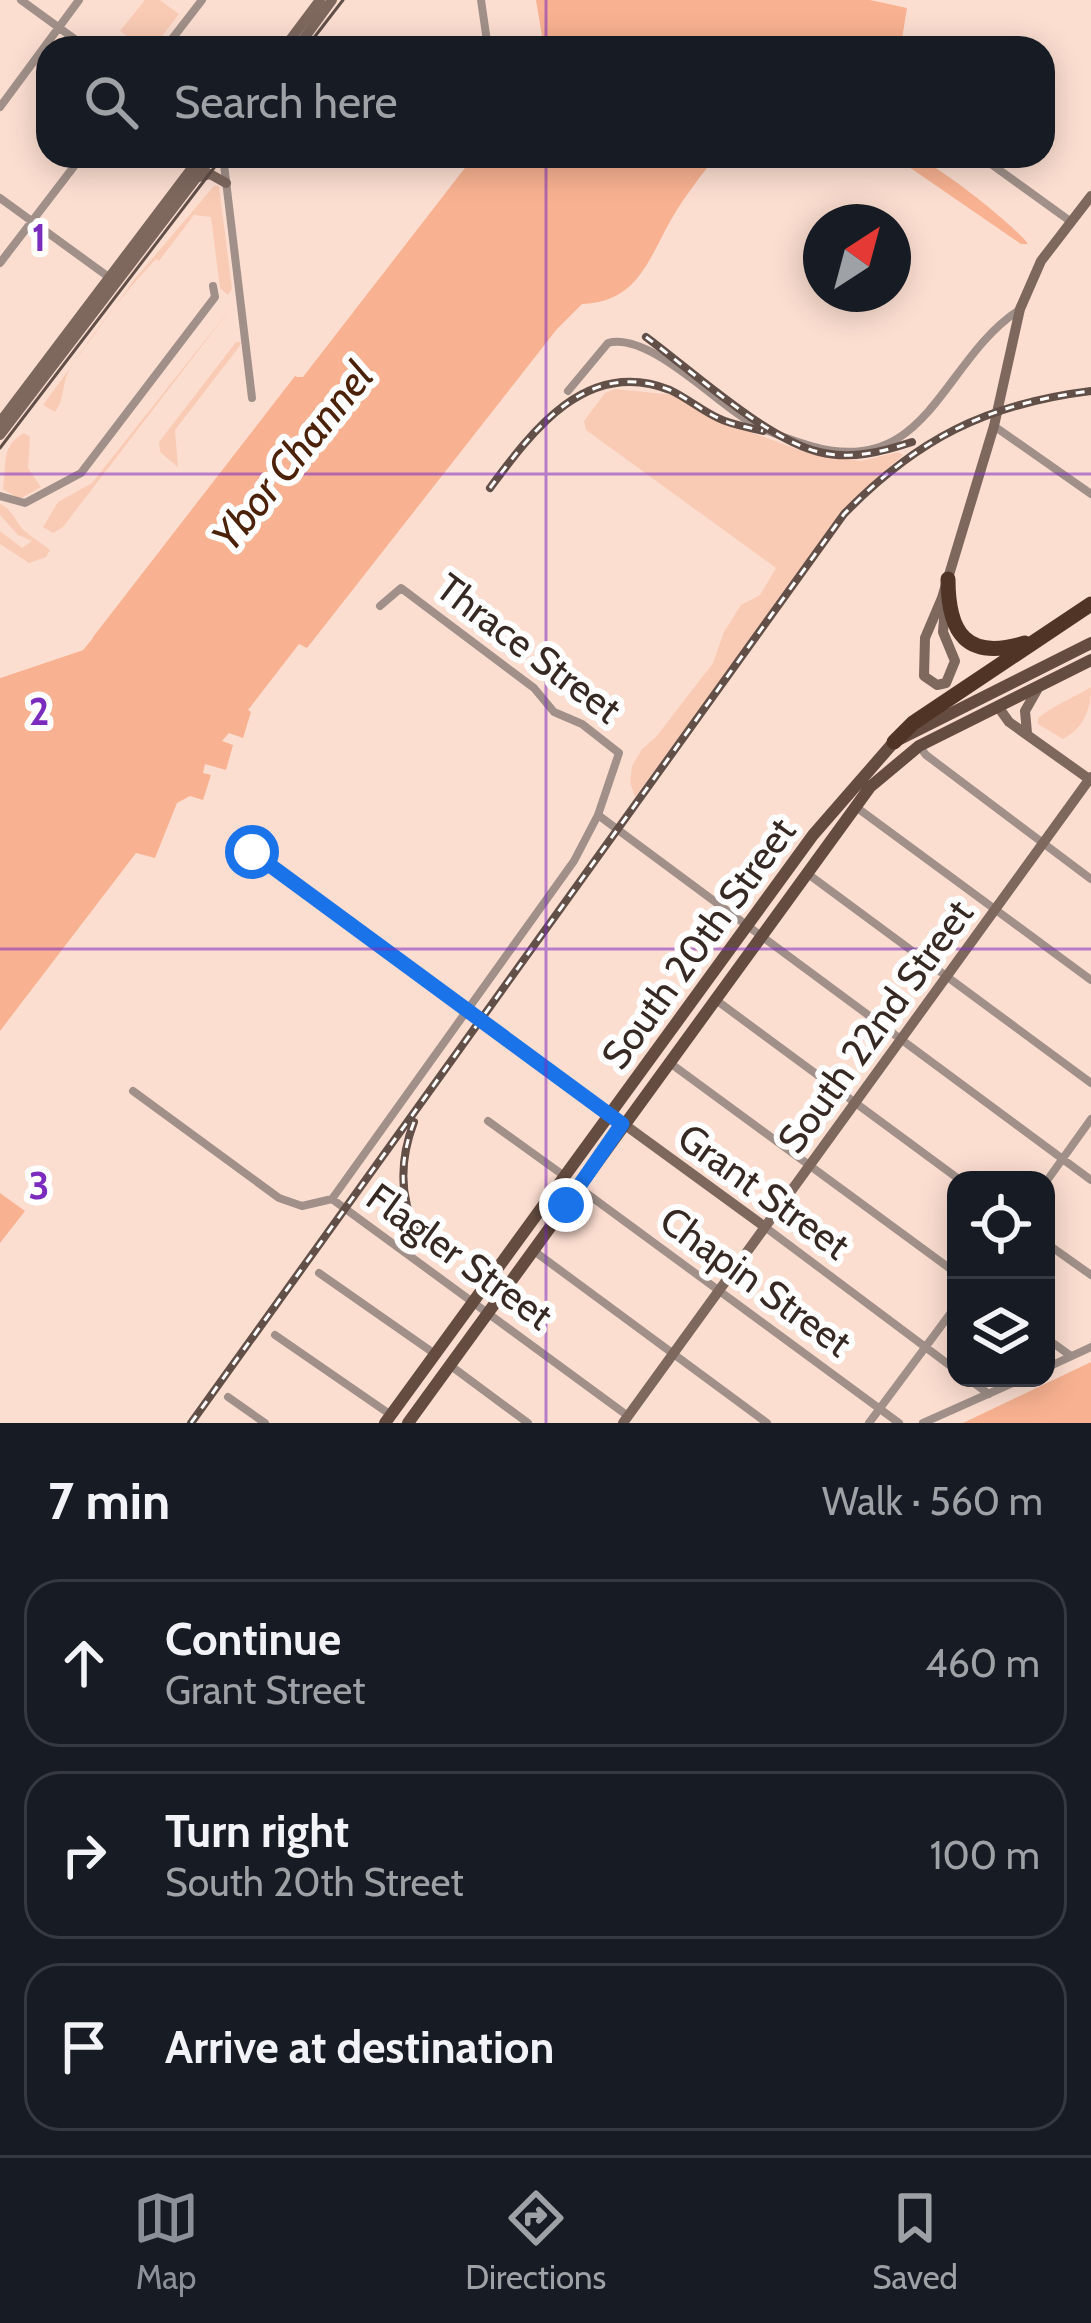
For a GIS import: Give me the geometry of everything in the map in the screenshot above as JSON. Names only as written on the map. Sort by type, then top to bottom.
[{"type":"highway","points":[[948,579],[951,620],[967,641],[994,650],[1039,638]]},
{"type":"highway","points":[[894,742],[913,723],[1091,604]]},
{"type":"main road","name":"South 20th Street","points":[[388,1419],[805,846],[894,742],[1091,646]]},
{"type":"main road","points":[[999,708],[1008,694],[1091,646]]},
{"type":"main road","name":"South 20th Street","points":[[408,1423],[622,1124],[764,936],[843,820],[882,775],[920,746],[1091,660]]},
{"type":"main road","points":[[805,846],[819,841],[832,824],[843,820]]},
{"type":"street","points":[[21,0],[71,36]]},
{"type":"street","points":[[52,36],[79,0]]},
{"type":"street","points":[[174,36],[202,0]]},
{"type":"street","points":[[293,36],[320,0]]},
{"type":"street","points":[[306,36],[332,0]]},
{"type":"street","points":[[482,0],[486,36]]},
{"type":"street","points":[[0,107],[36,58]]},
{"type":"street","points":[[0,263],[73,168]]},
{"type":"street","points":[[0,435],[193,168]]},
{"type":"street","points":[[0,422],[204,168]]},
{"type":"street","points":[[225,168],[252,398]]},
{"type":"street","points":[[997,168],[1070,221]]},
{"type":"street","points":[[196,179],[210,174],[226,183]]},
{"type":"street","points":[[948,579],[943,632],[955,661],[946,682],[937,685],[924,676],[926,638],[994,426],[1020,309],[1041,262],[1091,196]]},
{"type":"street","points":[[0,198],[114,281]]},
{"type":"street","points":[[0,496],[25,503],[76,478],[185,340],[215,297],[213,286]]},
{"type":"street","points":[[568,391],[608,343],[625,342],[649,350],[752,424],[815,447],[871,450],[893,444],[914,428],[1000,322],[1020,309]]},
{"type":"street","points":[[994,426],[1091,494]]},
{"type":"street","name":"Thrace Street","points":[[380,606],[401,588],[534,688],[554,712],[582,724],[619,753],[598,815]]},
{"type":"street","points":[[1028,736],[1024,716],[1036,691]]},
{"type":"street","points":[[999,708],[1009,722],[1090,779]]},
{"type":"street","points":[[920,746],[1091,879]]},
{"type":"street","name":"South 22nd Street","points":[[626,1420],[1090,779]]},
{"type":"street","points":[[855,806],[1091,980]]},
{"type":"street","points":[[332,1199],[574,861],[598,815],[1091,1180]]},
{"type":"street","name":"Grant Street","points":[[246,847],[947,1363]]},
{"type":"street","points":[[807,874],[1091,1083]]},
{"type":"street","points":[[715,999],[948,1171]]},
{"type":"street","points":[[669,1062],[947,1266]]},
{"type":"street","name":"Flagler Street","points":[[133,1091],[279,1198],[302,1205],[332,1199],[626,1420]]},
{"type":"street","points":[[1054,1171],[1091,1119]]},
{"type":"street","points":[[488,1121],[563,1175]]},
{"type":"street","name":"Chapin Street","points":[[578,1187],[899,1423]]},
{"type":"street","points":[[533,1250],[766,1423]]},
{"type":"street","points":[[1055,1250],[1091,1276]]},
{"type":"street","points":[[319,1273],[435,1354]]},
{"type":"street","points":[[868,1423],[947,1318]]},
{"type":"street","points":[[275,1335],[388,1419]]},
{"type":"street","points":[[1055,1344],[1071,1356]]},
{"type":"street","points":[[1055,1364],[1091,1347]]},
{"type":"street","points":[[450,1365],[528,1423]]},
{"type":"street","points":[[979,1387],[989,1394]]},
{"type":"street","points":[[923,1423],[1004,1387]]},
{"type":"street","points":[[228,1397],[265,1423]]},
{"type":"shaded area","points":[[145,0],[160,0],[179,14],[162,36],[127,36],[120,31]]},
{"type":"shaded area","points":[[214,186],[219,186],[232,289],[228,295],[220,288],[211,217],[194,215],[113,309]]},
{"type":"shaded area","points":[[234,304],[63,527],[53,533],[43,527],[58,502],[92,483]]},
{"type":"shaded area","points":[[236,342],[241,342],[239,347],[175,430],[178,467],[160,452],[159,442]]},
{"type":"shaded area","points":[[75,362],[68,373],[55,412],[43,405]]},
{"type":"shaded area","points":[[615,389],[674,395],[707,416],[808,453],[861,461],[898,452],[903,455],[863,491],[815,551],[635,797],[632,766],[642,749],[713,663],[741,605],[760,595],[776,568],[586,430],[584,421],[605,393]]},
{"type":"shaded area","points":[[24,433],[30,437],[28,468],[41,487],[20,499],[3,489],[8,450]]},
{"type":"shaded area","points":[[0,504],[50,550],[46,557],[29,563],[0,544],[0,531],[22,548],[32,541],[18,535],[0,515]]},
{"type":"shaded area","points":[[1091,687],[1085,717],[1070,735],[1063,739],[1038,724],[1044,713]]},
{"type":"water","points":[[536,0],[870,0],[907,8],[902,36],[542,36]]},
{"type":"water","name":"Ybor Channel","points":[[465,168],[707,168],[639,276],[616,296],[582,304],[557,329],[307,648],[299,644],[248,710],[243,738],[229,733],[222,741],[233,745],[226,770],[205,764],[203,773],[211,775],[203,800],[190,796],[177,803],[155,858],[136,853],[0,1031],[0,678],[83,650],[295,376],[303,377]]},
{"type":"water","points":[[910,168],[937,169],[1028,244],[1021,244]]},
{"type":"water","points":[[0,1193],[25,1211],[0,1243]]},
{"type":"water","points":[[1091,1362],[1091,1423],[963,1423],[1039,1387],[1055,1387],[1055,1379]]},
{"type":"pier","points":[[457,168],[465,168],[302,377],[290,372],[301,369]]},
{"type":"pier","points":[[89,633],[93,638],[83,650],[0,678],[0,672],[79,645]]},
{"type":"tram line","points":[[315,36],[343,0]]},
{"type":"tram line","points":[[0,448],[214,168]]},
{"type":"railway","points":[[646,337],[753,419],[798,445],[855,455],[912,442]]},
{"type":"railway","points":[[490,488],[565,405],[613,383],[640,382],[670,390],[723,420],[763,431]]},
{"type":"railway","points":[[191,1423],[844,514],[899,465],[955,429],[1018,405],[1091,391]]},
{"type":"railway","points":[[414,1122],[403,1179],[418,1235]]},
{"type":"railway","points":[[461,1275],[469,1281]]},
{"type":"route","points":[[252,852],[622,1124],[566,1205]]}]
